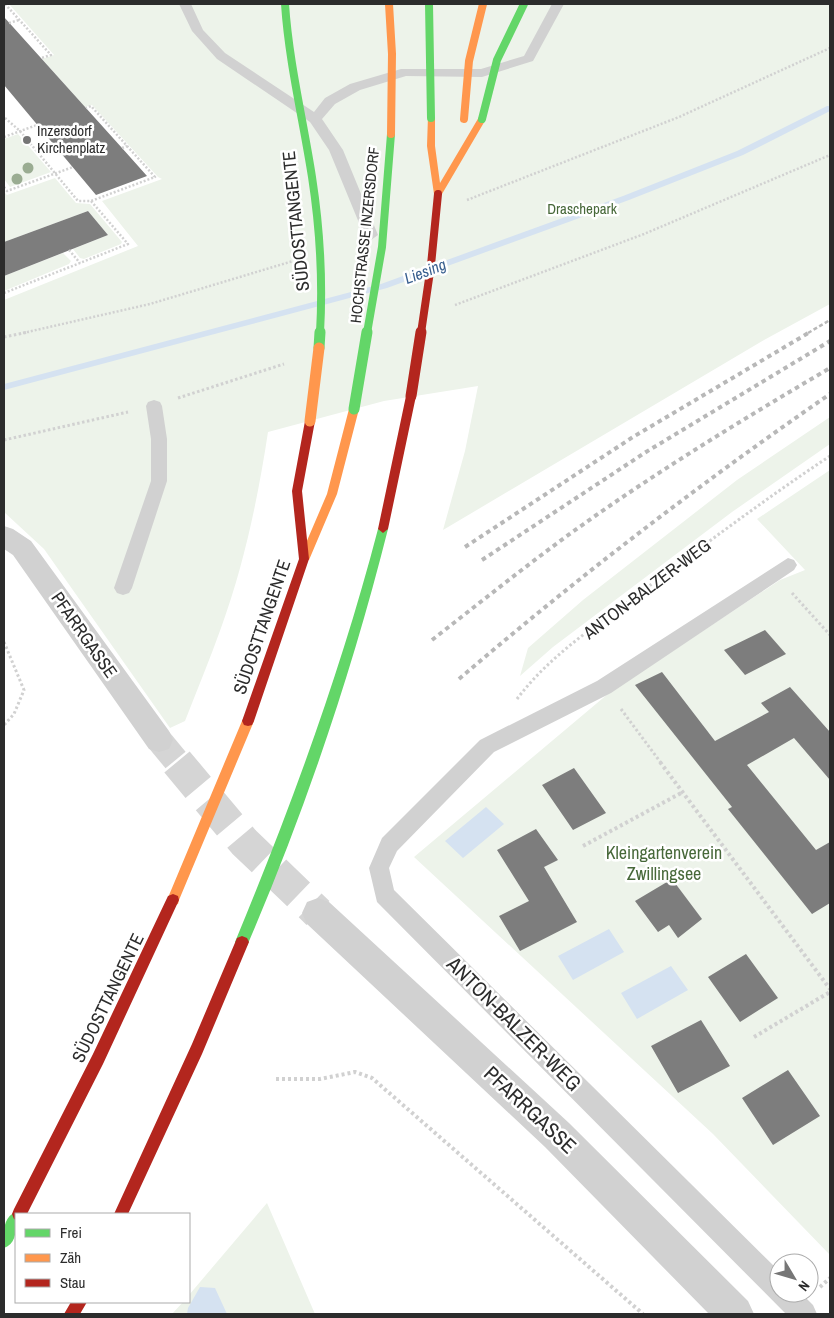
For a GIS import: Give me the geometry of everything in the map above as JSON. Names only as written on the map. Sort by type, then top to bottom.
[{"type":"highway","name":"SÜDOSTTANGENTE","points":[[20,1213],[98,1059],[166,918],[251,714],[304,558],[297,491],[317,378],[322,273],[313,178],[291,59],[285,4]]},
{"type":"highway","name":"HOCHSTRASSE INZERSDORF","points":[[304,558],[332,494],[354,409],[370,330],[388,196],[392,118],[392,25],[389,4]]},
{"type":"highway","points":[[429,4],[431,146],[438,194]]},
{"type":"highway","points":[[121,1213],[233,968],[291,820],[333,702],[368,589],[394,485],[411,396],[431,265],[438,194],[464,120],[465,74],[474,32],[483,4]]},
{"type":"highway","points":[[438,194],[482,119],[487,83],[496,53],[524,4]]},
{"type":"highway","points":[[4,1241],[15,1221]]},
{"type":"highway","points":[[72,1314],[78,1303]]},
{"type":"street","name":"PFARRGASSE","points":[[4,536],[22,548],[159,740]]},
{"type":"street","name":"PFARRGASSE","points":[[318,913],[558,1135],[735,1314]]},
{"type":"lane","points":[[185,4],[198,31],[221,56],[315,119],[336,150],[344,176],[370,235]]},
{"type":"lane","points":[[315,119],[330,101],[354,86],[405,72],[482,73],[529,58],[558,4]]},
{"type":"lane","points":[[122,588],[159,481],[159,439],[154,406]]},
{"type":"lane","name":"ANTON-BALZER-WEG","points":[[769,1279],[385,895],[379,868],[389,845],[487,746],[604,687],[781,569]]},
{"type":"lane","points":[[793,1303],[804,1314]]},
{"type":"path","points":[[5,4],[51,55],[41,58]]},
{"type":"path","points":[[9,23],[19,20]]},
{"type":"path","points":[[461,202],[679,117],[830,48]]},
{"type":"path","points":[[4,117],[20,131],[78,201],[91,201],[156,177],[91,106],[86,108]]},
{"type":"path","points":[[4,137],[37,125]]},
{"type":"path","points":[[122,148],[127,146]]},
{"type":"path","points":[[450,307],[585,258],[737,196],[830,154]]},
{"type":"path","points":[[4,187],[7,191],[74,167]]},
{"type":"path","points":[[4,294],[128,244],[91,201]]},
{"type":"path","points":[[69,250],[80,263]]},
{"type":"path","points":[[4,337],[84,320],[247,276],[300,259]]},
{"type":"path","points":[[4,440],[154,406],[289,362]]},
{"type":"path","name":"ANTON-BALZER-WEG","points":[[487,746],[520,696],[553,660],[782,488],[830,456]]},
{"type":"path","points":[[781,569],[830,635]]},
{"type":"path","points":[[4,642],[24,690],[14,714],[4,725]]},
{"type":"path","points":[[604,687],[830,990],[754,1037]]},
{"type":"path","points":[[583,846],[683,792]]},
{"type":"path","points":[[276,1080],[320,1078],[354,1072],[372,1078],[643,1314]]},
{"type":"green space","name":"Draschepark","points":[[9,4],[830,4],[830,304],[764,340],[443,530],[465,451],[478,386],[384,401],[268,432],[260,482],[237,580],[185,721],[170,728],[44,549],[4,512],[4,300],[138,246],[102,201],[162,179],[158,177],[92,105],[85,107],[42,59],[54,55]]},
{"type":"green space","points":[[18,134],[51,172],[10,187],[4,179],[4,139]]},
{"type":"green space","points":[[55,178],[76,203],[90,204],[122,242],[121,244],[84,259],[80,258],[73,249],[108,235],[88,211],[4,242],[4,192],[7,195]]},
{"type":"green space","points":[[63,253],[71,261],[69,264],[4,291],[4,276]]},
{"type":"green space","points":[[830,417],[830,444],[732,512],[553,647],[520,676],[528,648],[583,600],[737,480]]},
{"type":"green space","name":"Kleingartenverein Zwillingsee","points":[[830,470],[830,1255],[713,1134],[414,857],[609,693],[780,580],[805,570],[757,519]]},
{"type":"green space","points":[[267,1203],[315,1314],[172,1314],[182,1303],[190,1303],[190,1294]]},
{"type":"water","points":[[486,807],[504,824],[463,858],[445,841]]},
{"type":"water","points":[[609,929],[624,952],[573,980],[558,956]]},
{"type":"water","points":[[671,966],[688,990],[637,1019],[621,993]]},
{"type":"water","points":[[200,1287],[215,1288],[227,1314],[187,1314],[188,1308]]},
{"type":"building","points":[[4,17],[147,176],[96,195],[4,85]]},
{"type":"building","points":[[88,211],[108,235],[4,276],[4,242]]},
{"type":"building","points":[[765,630],[786,654],[745,675],[724,650]]},
{"type":"building","points":[[662,672],[715,741],[769,712],[761,703],[790,687],[830,732],[830,780],[794,738],[747,765],[816,850],[830,842],[830,903],[812,914],[728,809],[732,807],[635,685]]},
{"type":"building","points":[[574,768],[606,813],[573,830],[542,785]]},
{"type":"building","points":[[536,829],[558,860],[544,867],[577,922],[520,951],[499,916],[529,901],[497,850]]},
{"type":"building","points":[[672,879],[702,919],[678,938],[669,925],[658,932],[635,901]]},
{"type":"building","points":[[746,954],[778,998],[740,1022],[708,977]]},
{"type":"building","points":[[701,1020],[730,1066],[678,1093],[651,1046]]},
{"type":"building","points":[[788,1070],[820,1116],[773,1145],[742,1098]]},
{"type":"waterway","name":"Liesing","points":[[4,387],[384,286],[626,198],[740,153],[830,108]]},
{"type":"tunnel","points":[[159,740],[178,763]]},
{"type":"tunnel","points":[[177,762],[244,842],[318,913]]},
{"type":"railway","points":[[808,333],[830,320]]},
{"type":"railway","points":[[465,547],[633,437],[810,332]]},
{"type":"railway","points":[[482,560],[646,452],[830,341]]},
{"type":"railway","points":[[432,640],[554,546],[624,496],[770,403],[830,368]]},
{"type":"railway","points":[[459,679],[595,567],[687,496],[830,394]]},
{"type":"traffic: fast","points":[[285,4],[289,48],[312,177],[317,220],[321,284],[319,348]]},
{"type":"traffic: fast","points":[[429,4],[431,118]]},
{"type":"traffic: fast","points":[[482,119],[488,89],[497,60],[524,4]]},
{"type":"traffic: fast","points":[[354,409],[382,247],[391,134]]},
{"type":"traffic: fast","points":[[242,942],[283,841],[321,738],[354,634],[383,529]]},
{"type":"traffic: fast","points":[[4,1241],[15,1221]]},
{"type":"traffic: slow","points":[[389,4],[392,54],[391,134]]},
{"type":"traffic: slow","points":[[464,119],[469,61],[483,4]]},
{"type":"traffic: slow","points":[[431,118],[431,146],[438,194]]},
{"type":"traffic: slow","points":[[438,194],[482,119]]},
{"type":"traffic: slow","points":[[310,421],[319,348]]},
{"type":"traffic: slow","points":[[305,557],[332,494],[354,409]]},
{"type":"traffic: slow","points":[[173,900],[248,721]]},
{"type":"traffic: jam","points":[[411,396],[431,265],[438,194]]},
{"type":"traffic: jam","points":[[383,529],[411,396]]},
{"type":"traffic: jam","points":[[248,721],[304,559],[297,491],[310,421]]},
{"type":"traffic: jam","points":[[20,1213],[98,1059],[173,900]]},
{"type":"traffic: jam","points":[[121,1213],[197,1049],[242,942]]},
{"type":"traffic: jam","points":[[72,1314],[78,1303]]},
{"type":"place","name":"Inzersdorf Kirchenplatz","points":[[27,140]]}]
